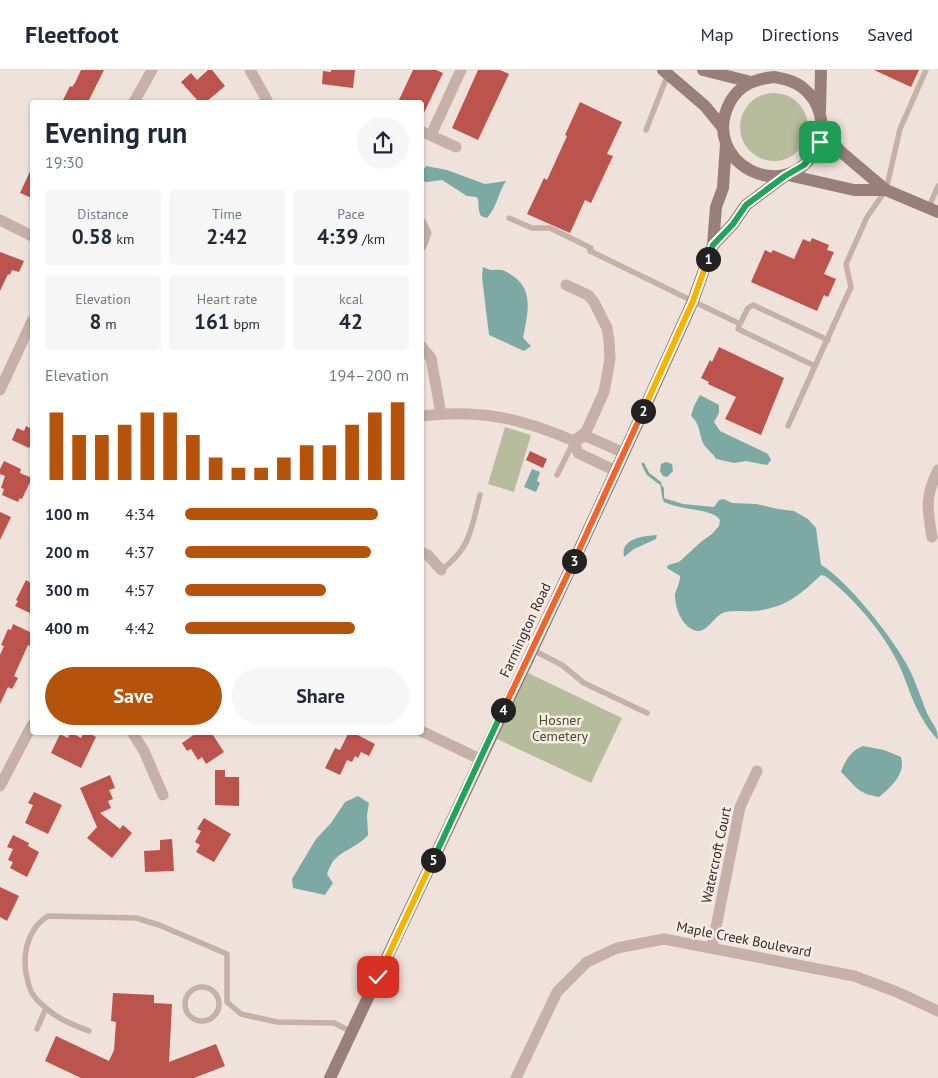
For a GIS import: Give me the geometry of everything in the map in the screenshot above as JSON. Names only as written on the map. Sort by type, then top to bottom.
[{"type":"street","points":[[135,100],[152,70]]},
{"type":"street","points":[[250,70],[267,100]]},
{"type":"street","points":[[456,147],[426,133],[461,70]]},
{"type":"street","points":[[703,70],[755,80],[774,77],[789,80],[802,88],[813,99],[820,112]]},
{"type":"street","points":[[770,70],[733,97],[725,111],[723,128],[726,144],[734,158],[746,168],[761,175],[787,176],[854,190],[886,190]]},
{"type":"street","points":[[787,176],[804,165],[820,142],[822,128],[820,112],[821,70]]},
{"type":"street","points":[[665,72],[705,106],[723,128]]},
{"type":"street","points":[[822,128],[840,151],[886,190],[933,210]]},
{"type":"street","name":"Farmington Road","points":[[330,1078],[533,650],[693,301],[713,245],[716,207],[723,188],[726,144]]},
{"type":"street","name":"Farmington Road","points":[[713,245],[733,224],[746,205],[787,176]]},
{"type":"street","points":[[0,220],[30,235]]},
{"type":"street","points":[[566,285],[588,295],[594,302],[607,328],[610,359],[604,392],[586,432],[574,441]]},
{"type":"street","points":[[0,390],[30,325]]},
{"type":"street","points":[[424,350],[431,358],[434,368],[441,414]]},
{"type":"street","points":[[424,416],[441,414],[493,415],[526,422],[574,441],[586,436],[624,453]]},
{"type":"street","points":[[574,441],[578,453],[616,471]]},
{"type":"street","points":[[932,537],[927,508],[931,485],[938,470]]},
{"type":"street","points":[[424,553],[428,555],[441,570]]},
{"type":"street","points":[[1,784],[30,729]]},
{"type":"street","points":[[424,732],[480,759]]},
{"type":"street","points":[[134,735],[144,751],[164,795]]},
{"type":"street","name":"Watercroft Court","points":[[712,947],[740,807],[757,771]]},
{"type":"street","name":"Maple Creek Boulevard","points":[[516,1078],[557,992],[588,962],[617,948],[664,939],[854,976],[938,1010]]},
{"type":"lane","points":[[788,426],[851,287],[846,264],[867,217],[886,190],[900,129],[926,70]]},
{"type":"lane","points":[[646,130],[665,72]]},
{"type":"lane","points":[[933,210],[938,186]]},
{"type":"lane","points":[[509,218],[532,228],[550,228],[740,324]]},
{"type":"lane","points":[[815,366],[738,329],[748,308],[753,305],[828,340]]},
{"type":"lane","points":[[557,475],[574,441]]},
{"type":"lane","points":[[441,570],[452,562],[464,548],[480,495]]},
{"type":"lane","points":[[533,650],[562,665],[584,683],[647,713]]},
{"type":"lane","points":[[89,1031],[72,1024],[46,1008],[32,993],[25,972],[25,949],[33,931],[40,921],[48,916],[136,918],[159,925],[227,954],[227,1002]]},
{"type":"lane","points":[[203,987],[213,992],[218,1002],[216,1013],[208,1020],[203,1021],[197,1021],[188,1014],[185,1004],[192,990],[203,987]]},
{"type":"lane","points":[[218,1002],[227,1002],[241,1014],[277,1022],[334,1023],[352,1032]]},
{"type":"lane","points":[[37,1029],[46,1008]]},
{"type":"green space","points":[[774,93],[787,96],[798,103],[805,114],[808,127],[805,140],[798,151],[787,158],[774,161],[761,158],[750,151],[743,140],[740,127],[743,114],[750,103],[761,96]]},
{"type":"green space","points":[[505,427],[531,435],[514,492],[488,484]]},
{"type":"green space","name":"Hosner Cemetery","points":[[528,673],[622,718],[591,783],[497,739]]},
{"type":"water","points":[[426,166],[447,170],[485,184],[506,181],[487,218],[481,216],[477,197],[467,196],[442,180],[424,182],[424,169]]},
{"type":"water","points":[[483,267],[506,272],[520,282],[524,289],[528,304],[523,338],[531,346],[524,351],[489,335],[482,277]]},
{"type":"water","points":[[700,395],[719,405],[719,413],[714,422],[720,431],[768,454],[771,460],[767,465],[746,461],[734,463],[716,459],[703,443],[698,425],[691,416]]},
{"type":"water","points":[[666,462],[672,464],[673,471],[667,477],[663,476],[660,471],[661,464]]},
{"type":"water","points":[[532,469],[540,472],[537,481],[540,483],[536,492],[524,487]]},
{"type":"water","points":[[660,483],[664,488],[664,498],[683,504],[714,507],[719,500],[724,499],[732,503],[756,504],[794,511],[808,519],[816,528],[821,565],[855,595],[899,652],[915,681],[927,713],[936,729],[938,740],[918,712],[899,665],[885,641],[857,605],[825,576],[821,575],[806,589],[784,604],[755,611],[725,612],[702,630],[698,631],[689,628],[682,620],[675,600],[680,576],[667,568],[668,565],[679,562],[712,534],[719,526],[720,520],[707,512],[664,502]]},
{"type":"water","points":[[657,535],[656,539],[634,549],[624,557],[624,551],[629,542],[640,537]]},
{"type":"water","points":[[863,746],[884,750],[901,757],[901,769],[896,780],[879,797],[861,791],[841,772],[849,756]]},
{"type":"water","points":[[358,796],[369,803],[367,815],[368,835],[339,856],[330,866],[327,874],[333,883],[325,895],[293,888],[292,879],[316,839],[331,823],[345,802]]},
{"type":"building","points":[[81,70],[104,70],[89,100],[63,100],[70,86],[72,87]]},
{"type":"building","points":[[208,70],[212,70],[225,86],[208,100],[197,100],[181,82],[191,73],[197,80]]},
{"type":"building","points":[[331,70],[355,70],[353,88],[322,84],[323,71],[331,72]]},
{"type":"building","points":[[413,70],[436,70],[443,73],[424,113],[424,100],[399,100]]},
{"type":"building","points":[[478,70],[500,70],[509,74],[478,140],[452,128]]},
{"type":"building","points":[[874,70],[919,70],[911,87]]},
{"type":"building","points":[[580,102],[622,122],[607,154],[613,156],[591,203],[585,200],[570,233],[527,214],[544,178],[547,180]]},
{"type":"building","points":[[30,171],[30,197],[20,193]]},
{"type":"building","points":[[812,238],[829,245],[827,250],[834,252],[824,274],[836,279],[828,297],[824,295],[817,311],[751,282],[765,250],[771,253],[773,250],[794,259],[803,239],[810,242]]},
{"type":"building","points":[[0,252],[24,261],[19,272],[12,270],[10,275],[8,274],[0,291]]},
{"type":"building","points":[[719,347],[784,378],[761,435],[725,419],[736,397],[708,384],[709,382],[701,378]]},
{"type":"building","points":[[26,426],[30,428],[29,448],[12,440],[17,428],[24,431]]},
{"type":"building","points":[[530,451],[547,459],[543,468],[526,460]]},
{"type":"building","points":[[4,461],[21,469],[20,473],[30,477],[30,482],[22,499],[20,498],[18,502],[2,495],[4,489],[1,488],[5,476],[0,474]]},
{"type":"building","points":[[0,512],[11,517],[0,540]]},
{"type":"building","points":[[26,580],[30,583],[30,613],[15,606],[18,601],[16,600]]},
{"type":"building","points":[[13,624],[30,632],[30,646],[28,645],[14,676],[18,678],[12,689],[8,687],[0,704],[0,655],[4,646],[1,645],[8,629],[11,630]]},
{"type":"building","points":[[60,735],[68,738],[69,735],[76,735],[81,738],[82,735],[93,735],[96,737],[81,768],[51,753]]},
{"type":"building","points":[[194,735],[213,735],[224,752],[206,764],[202,757],[198,760],[191,749],[187,751],[182,743]]},
{"type":"building","points":[[348,735],[358,735],[375,744],[369,756],[361,752],[358,758],[355,756],[352,762],[347,760],[340,775],[325,768],[335,748],[340,750]]},
{"type":"building","points":[[215,770],[225,770],[225,777],[239,777],[239,806],[215,805]]},
{"type":"building","points":[[110,775],[115,788],[109,790],[113,799],[108,801],[111,808],[100,813],[120,829],[123,825],[132,833],[112,858],[87,838],[97,827],[80,788]]},
{"type":"building","points":[[34,792],[62,805],[48,834],[25,823],[33,805],[28,803]]},
{"type":"building","points":[[204,818],[231,834],[214,862],[196,852],[200,845],[195,842],[201,831],[197,829]]},
{"type":"building","points":[[13,835],[29,843],[28,846],[39,852],[27,877],[10,868],[13,862],[8,860],[13,849],[7,847]]},
{"type":"building","points":[[172,839],[174,871],[145,872],[144,851],[160,850],[160,840]]},
{"type":"building","points":[[0,887],[19,896],[7,921],[0,917]]},
{"type":"building","points":[[113,993],[154,995],[154,1003],[172,1004],[169,1062],[216,1044],[225,1066],[194,1078],[81,1078],[45,1061],[56,1036],[109,1061],[114,1050],[116,1022],[111,1021]]},
{"type":"waterway","points":[[643,464],[648,474],[660,483]]},
{"type":"route","points":[[378,977],[624,453],[693,301],[713,245],[733,224],[746,205],[785,176],[804,165],[820,142]]}]
